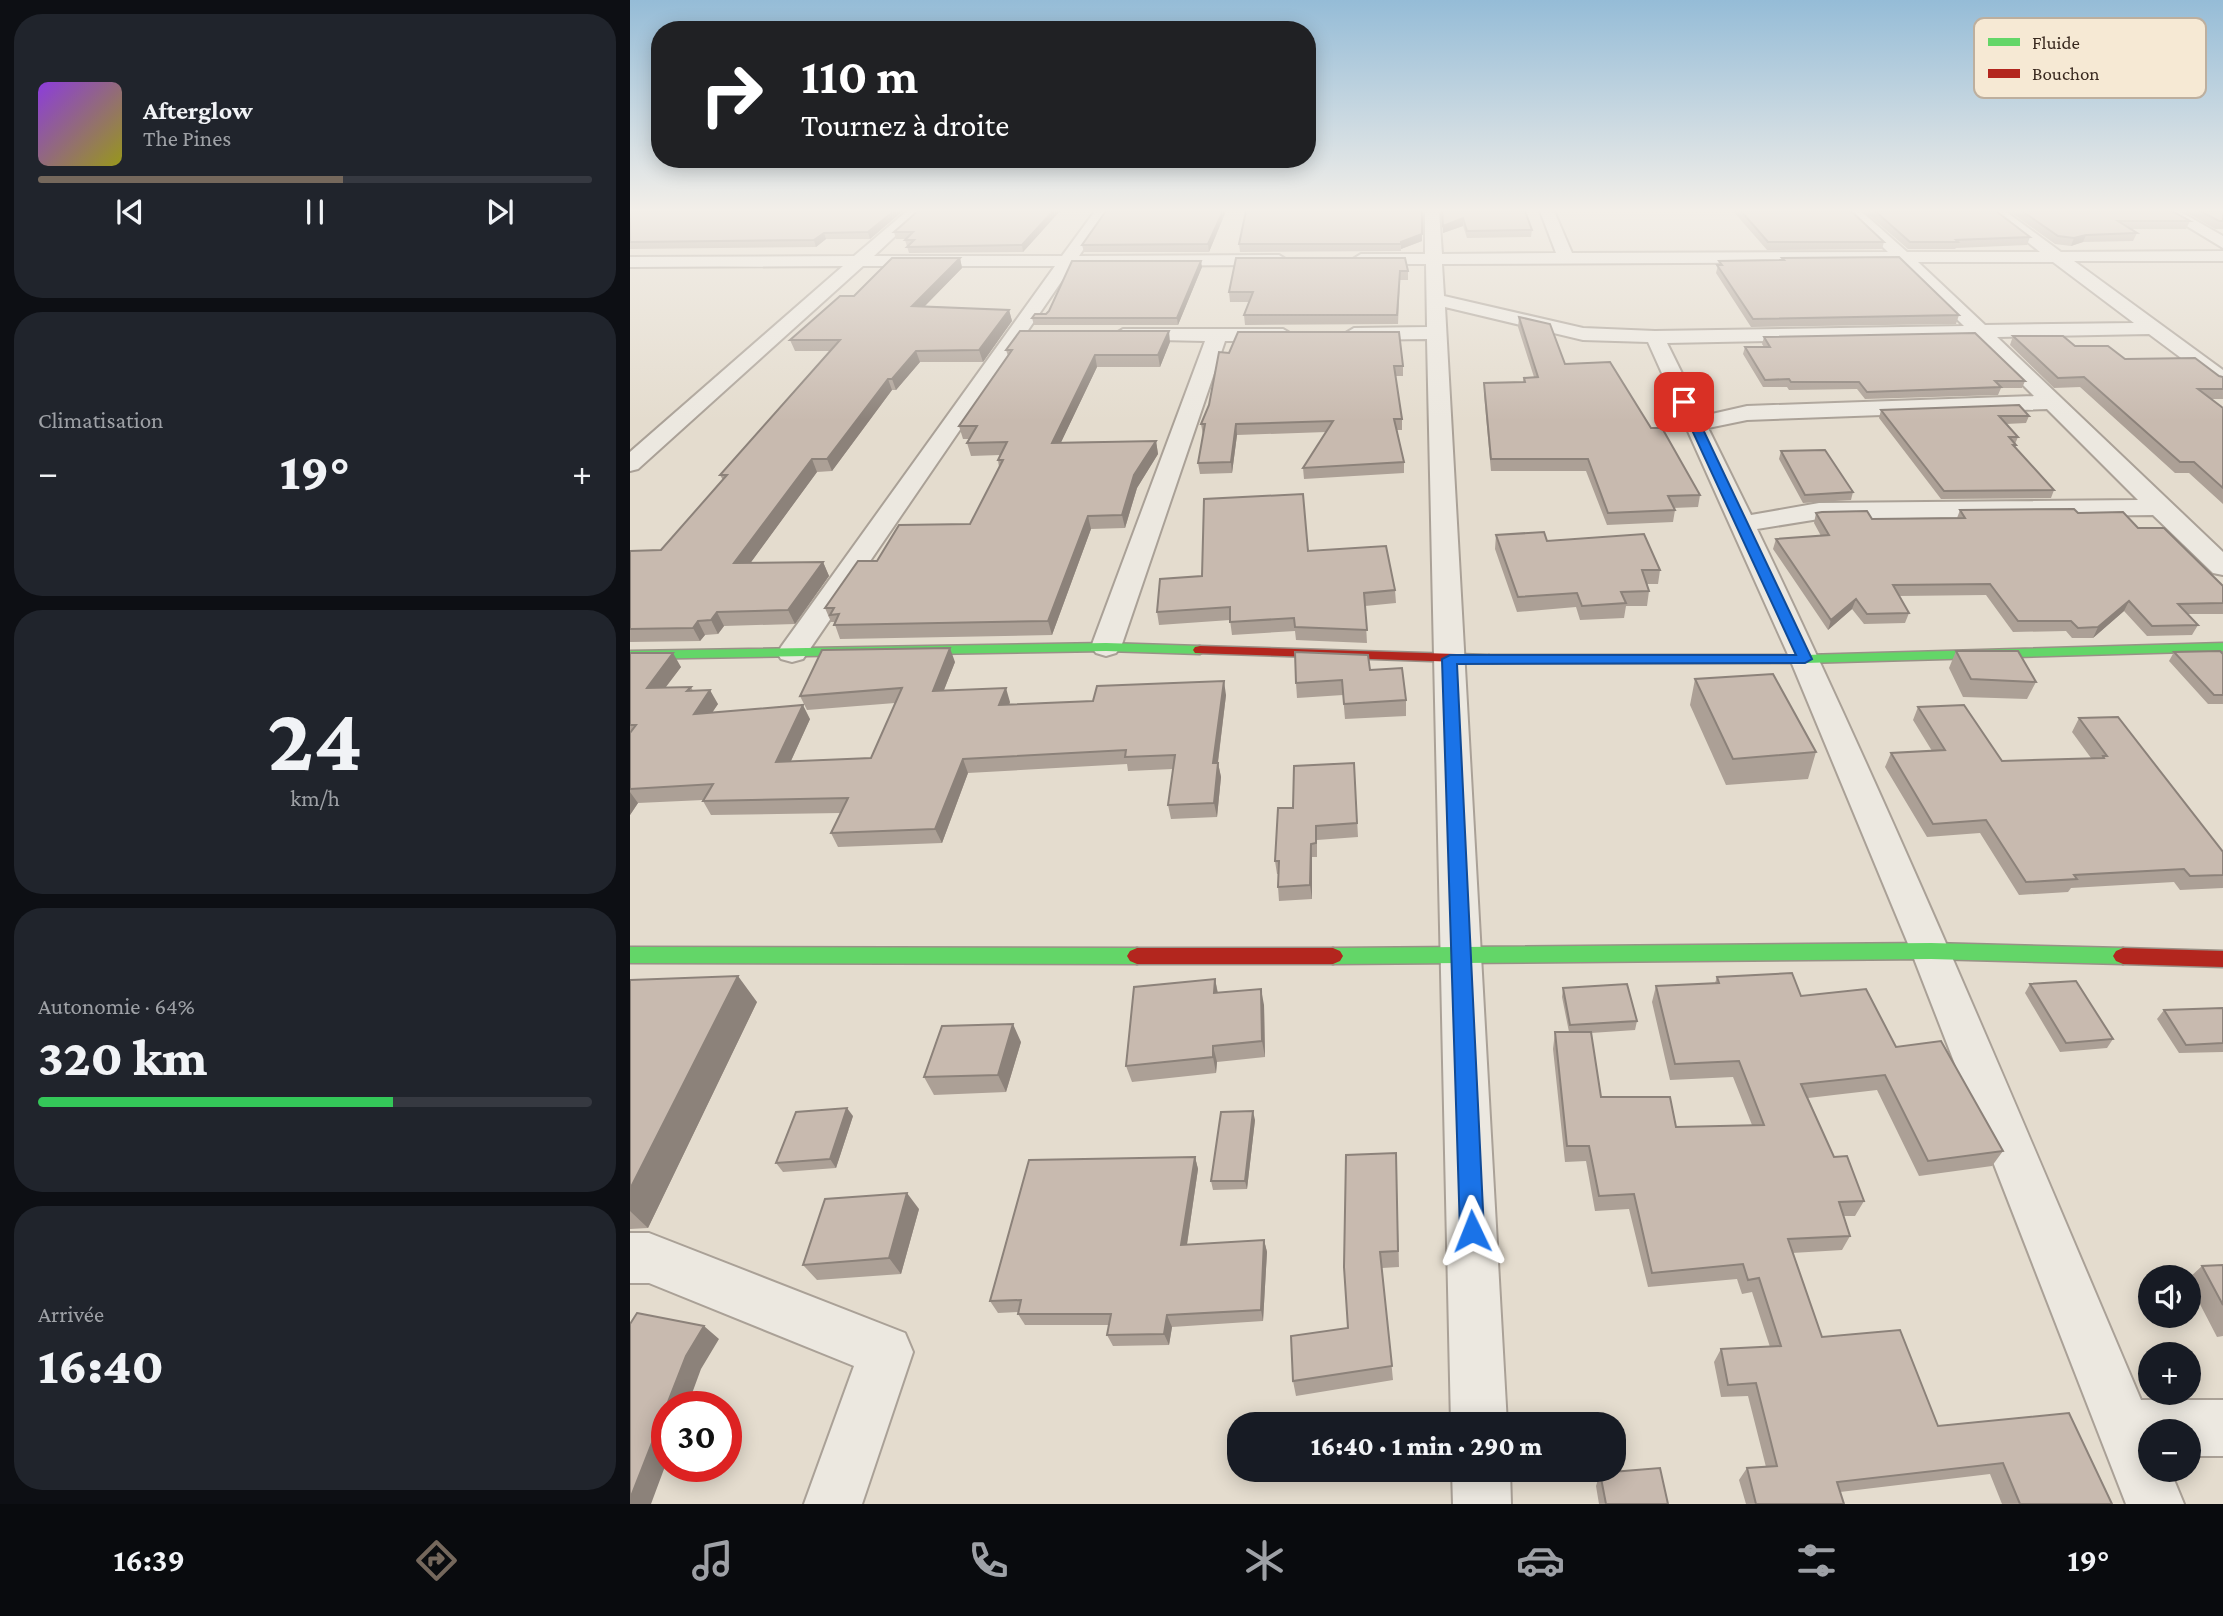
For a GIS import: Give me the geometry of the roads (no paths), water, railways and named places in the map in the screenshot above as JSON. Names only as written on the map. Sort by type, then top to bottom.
[{"type":"street","points":[[630,464],[835,281]]},
{"type":"street","points":[[792,653],[1052,281]]},
{"type":"street","points":[[1435,281],[1479,1412]]},
{"type":"street","points":[[1929,281],[2050,402],[2223,567]]},
{"type":"street","points":[[2090,281],[2223,380]]},
{"type":"street","points":[[1341,334],[1436,316],[1583,334],[1655,337],[2154,328]]},
{"type":"street","points":[[1016,334],[1043,334]]},
{"type":"street","points":[[1110,334],[1300,334]]},
{"type":"street","points":[[1105,647],[1217,335]]},
{"type":"street","points":[[1655,337],[1805,659],[1931,951],[2155,1504]]},
{"type":"street","points":[[1694,424],[1747,413],[2050,402]]},
{"type":"street","points":[[1743,524],[1819,512],[2159,507]]},
{"type":"street","points":[[630,655],[1105,647],[1450,659],[1805,659],[2223,647]]},
{"type":"street","points":[[630,956],[1461,956],[1931,951],[2223,958]]},
{"type":"street","points":[[630,1258],[649,1258],[886,1352],[833,1504]]},
{"type":"street","points":[[2122,1427],[2223,1428]]},
{"type":"street","points":[[1481,1482],[1482,1504]]}]
